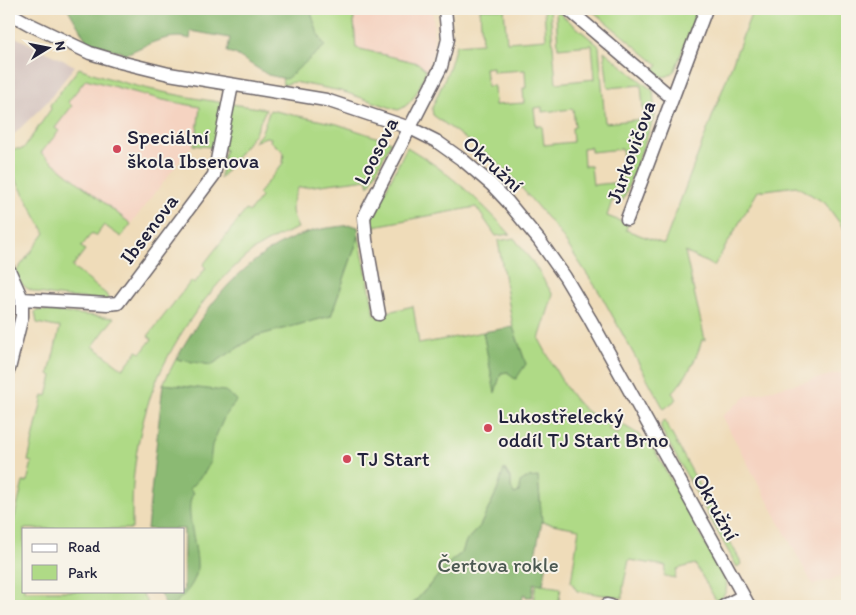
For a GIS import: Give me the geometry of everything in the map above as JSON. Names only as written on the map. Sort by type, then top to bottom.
[{"type":"street","name":"Loosova","points":[[380,314],[366,240],[364,217],[441,67],[448,39],[445,9]]},
{"type":"street","name":"Jurkovičova","points":[[568,9],[672,98]]},
{"type":"street","name":"Jurkovičova","points":[[627,219],[706,9]]},
{"type":"street","name":"Okružní","points":[[9,13],[90,52],[169,74],[326,100],[410,128],[436,141],[464,161],[492,184],[539,240],[565,277],[746,601]]},
{"type":"street","name":"Ibsenova","points":[[22,298],[98,304],[118,303],[214,175],[232,85]]},
{"type":"street","points":[[9,270],[22,298],[22,316],[9,369]]},
{"type":"street","points":[[724,606],[746,601]]},
{"type":"shaded area","points":[[353,9],[433,9],[433,55],[426,70],[418,63],[356,48]]},
{"type":"shaded area","points":[[9,34],[75,66],[47,102],[9,139]]},
{"type":"shaded area","name":"Speciální škola Ibsenova","points":[[86,79],[163,100],[200,107],[196,140],[131,224],[41,153],[59,132],[55,128],[72,106],[68,103]]},
{"type":"shaded area","points":[[847,371],[847,575],[813,585],[722,416],[747,396]]},
{"type":"green space","points":[[68,9],[310,9],[318,34],[325,46],[286,79],[268,75],[235,54],[227,52],[230,38],[191,31],[190,39],[174,37],[149,44],[126,54],[86,40]]},
{"type":"green space","points":[[275,9],[353,9],[356,48],[418,63],[426,70],[416,94],[408,104],[398,110],[341,91],[294,82],[283,85]]},
{"type":"green space","points":[[480,9],[504,9],[507,42],[546,39],[544,9],[550,9],[556,83],[595,79],[592,45],[558,48],[557,11],[599,46],[605,123],[644,119],[641,85],[608,88],[604,51],[653,91],[655,115],[623,200],[612,201],[607,216],[628,224],[626,230],[664,244],[753,9],[847,9],[847,233],[825,203],[796,186],[758,191],[714,266],[685,252],[705,340],[702,340],[690,368],[672,393],[677,399],[664,409],[601,295],[559,232],[496,161],[433,115],[432,108],[449,69],[456,45],[482,43]],"holes":[[[493,67],[493,72],[525,70],[526,88],[523,88],[524,103],[495,105],[494,86],[487,86],[485,68]],[[542,107],[542,112],[573,109],[575,127],[572,128],[573,142],[544,145],[542,126],[536,126],[534,108]],[[591,147],[591,152],[622,149],[624,167],[621,168],[622,182],[593,185],[591,166],[584,166],[583,148]]]},
{"type":"green space","points":[[590,9],[698,9],[675,70],[670,75],[664,76],[653,71],[658,65]]},
{"type":"green space","points":[[79,68],[148,89],[266,109],[255,133],[220,179],[225,149],[193,145],[196,140],[200,107],[163,100],[86,79],[68,102],[72,106],[55,128],[59,131],[41,153],[131,224],[121,237],[104,225],[96,236],[92,233],[81,247],[85,250],[72,267],[106,294],[109,300],[64,297],[40,293],[24,286],[15,273],[45,233],[9,167],[9,149],[23,149],[51,109],[50,105]]},
{"type":"green space","points":[[270,110],[337,124],[391,142],[369,186],[367,179],[298,188],[292,208],[298,228],[264,244],[240,262],[213,290],[189,322],[168,356],[151,394],[144,417],[134,472],[132,528],[22,528],[22,592],[142,592],[149,606],[9,606],[9,559],[11,550],[9,549],[9,541],[23,482],[27,482],[32,462],[28,461],[43,395],[47,396],[52,376],[49,374],[60,327],[37,323],[35,312],[39,310],[114,318],[93,346],[123,369],[137,351],[141,353],[152,339],[148,336],[191,281],[194,284],[206,268],[203,265],[246,210],[249,212],[261,197],[258,194],[283,163],[284,152],[270,141],[271,138],[266,137],[254,142],[261,134]]},
{"type":"green space","points":[[407,147],[435,165],[462,186],[510,234],[496,236],[476,207],[374,226],[375,232],[371,233],[370,221]]},
{"type":"green space","points":[[351,225],[358,227],[359,236],[331,316],[256,336],[211,365],[176,359],[215,300],[248,266],[267,252],[309,232]]},
{"type":"green space","name":"TJ Start","points":[[359,236],[375,315],[413,306],[419,344],[483,332],[495,391],[501,373],[508,372],[512,377],[526,364],[513,327],[498,241],[514,238],[534,264],[553,295],[539,339],[556,371],[569,392],[585,410],[594,416],[613,420],[608,429],[617,435],[623,425],[638,434],[655,451],[726,582],[726,591],[717,602],[695,564],[677,569],[675,578],[664,576],[666,566],[629,560],[623,587],[623,598],[577,591],[571,582],[579,529],[542,522],[538,477],[520,482],[519,492],[514,494],[511,487],[511,479],[505,469],[497,491],[480,526],[466,541],[462,553],[452,560],[411,606],[170,606],[185,592],[184,528],[191,449],[210,390],[163,384],[176,359],[211,365],[256,336],[331,316]]},
{"type":"green space","points":[[513,327],[526,364],[516,379],[508,372],[501,373],[495,393],[483,332]]},
{"type":"green space","points":[[163,384],[225,391],[237,400],[224,418],[212,445],[210,463],[205,472],[189,489],[194,493],[190,509],[197,566],[196,575],[189,588],[172,606],[166,606],[159,592],[185,592],[185,528],[147,528]]},
{"type":"green space","points":[[664,420],[740,560],[741,564],[737,567],[661,429],[661,424]]},
{"type":"green space","name":"Čertova rokle","points":[[504,469],[511,479],[511,487],[514,494],[519,492],[520,482],[526,478],[538,477],[542,522],[535,555],[548,558],[543,584],[534,583],[532,597],[526,597],[524,594],[520,606],[411,606],[452,560],[462,553],[466,541],[480,526],[497,491]]},
{"type":"green space","points":[[536,584],[561,588],[558,606],[533,602]]},
{"type":"place","name":"Speciální škola Ibsenova","points":[[117,149]]},
{"type":"place","name":"Lukostřelecký oddíl TJ Start Brno","points":[[488,428]]},
{"type":"place","name":"TJ Start","points":[[347,459]]}]
